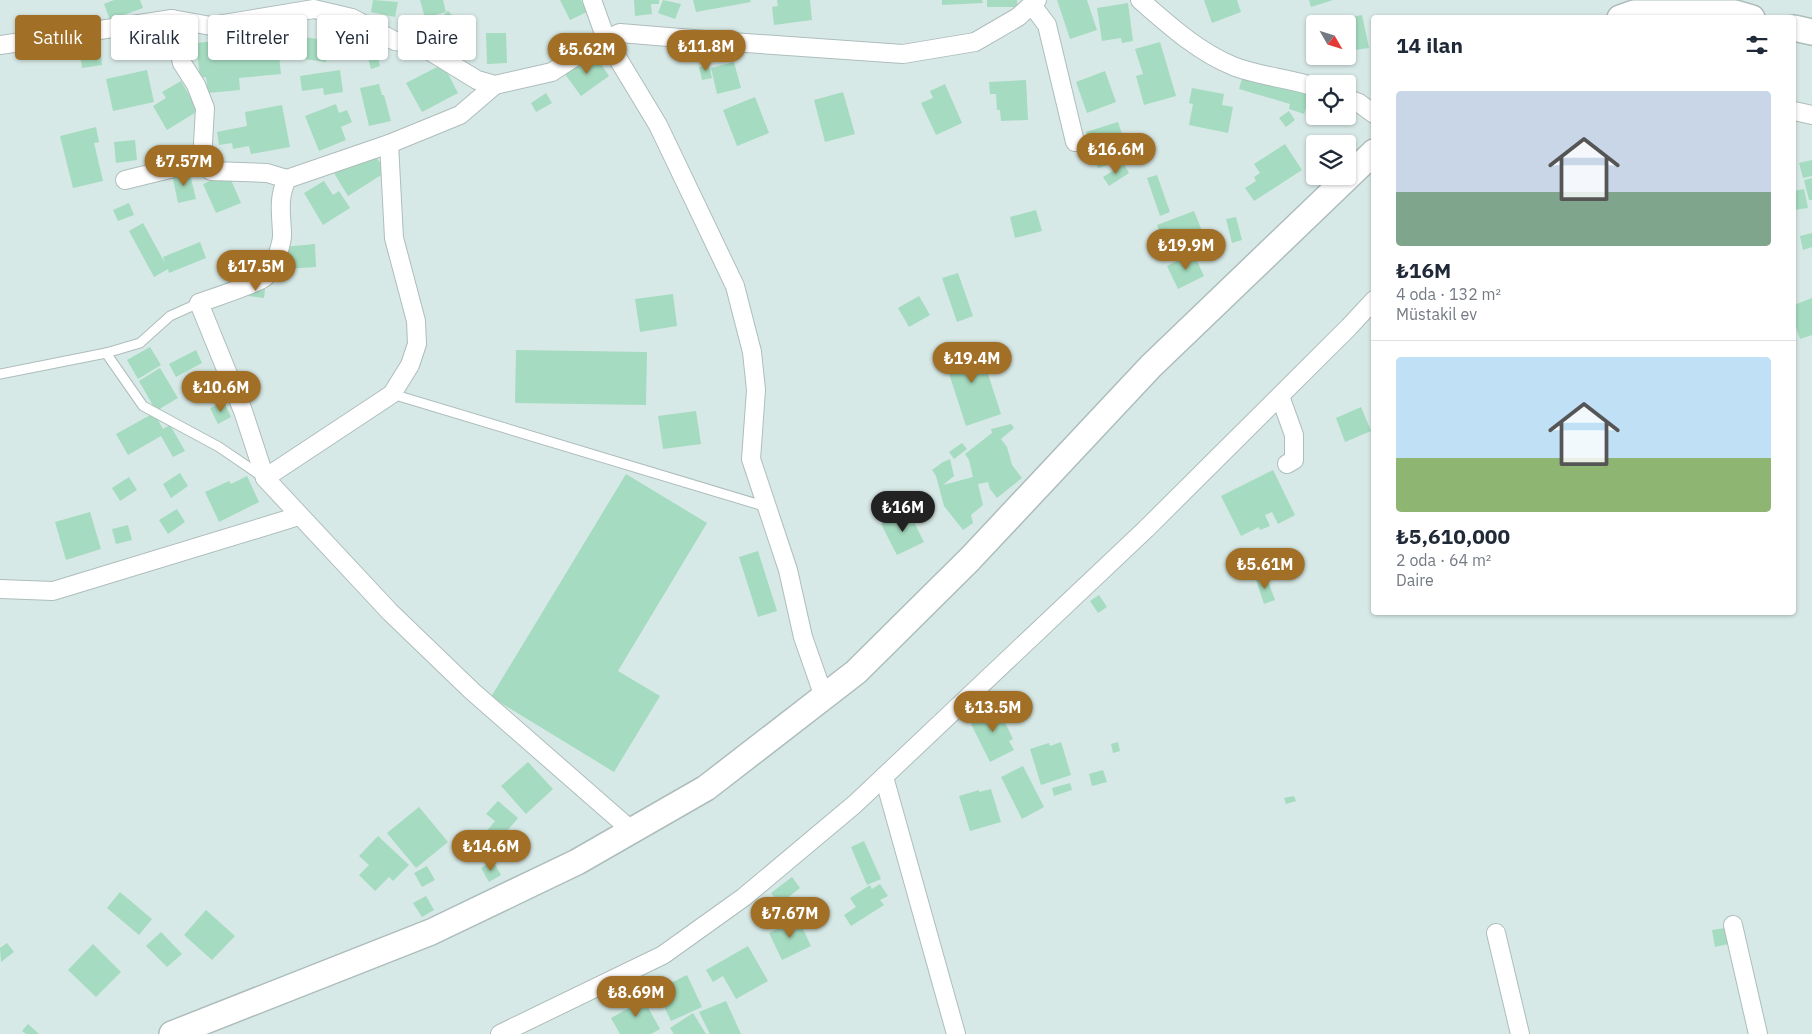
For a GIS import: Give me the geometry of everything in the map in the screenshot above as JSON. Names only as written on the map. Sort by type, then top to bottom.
[{"type":"street","points":[[592,0],[606,39],[658,125],[735,286],[752,352],[756,390],[751,459],[788,570],[803,637],[824,697]]},
{"type":"street","points":[[1140,0],[1202,51],[1235,67],[1306,84]]},
{"type":"street","points":[[181,60],[196,85],[205,108],[202,161],[211,170],[267,174],[287,179],[389,144],[460,115],[495,85],[552,72],[593,45],[620,33],[717,42],[903,54],[975,42],[1018,17],[1034,2],[1047,24],[1075,142]]},
{"type":"street","points":[[198,24],[211,26],[314,9],[352,18],[395,41],[420,45],[477,80],[495,85]]},
{"type":"street","points":[[1628,15],[1634,13],[1735,13],[1742,15]]},
{"type":"street","points":[[0,45],[111,28]]},
{"type":"street","points":[[1796,28],[1812,32]]},
{"type":"street","points":[[1356,102],[1371,112]]},
{"type":"street","points":[[1796,111],[1812,115]]},
{"type":"street","points":[[266,478],[392,394],[410,365],[417,344],[416,321],[394,238],[389,144]]},
{"type":"street","points":[[172,1034],[432,932],[577,862],[706,788],[856,672],[970,559],[1150,366],[1371,155]]},
{"type":"street","points":[[125,180],[202,161]]},
{"type":"street","points":[[287,179],[280,202],[282,236],[278,254],[264,278],[199,303],[243,411],[266,478],[299,516],[390,612],[472,691],[631,830]]},
{"type":"street","points":[[500,1034],[663,955],[744,897],[855,804],[1146,530],[1371,303]]},
{"type":"street","points":[[1280,396],[1294,435],[1294,460],[1287,464]]},
{"type":"street","points":[[0,589],[53,592],[299,516]]},
{"type":"street","points":[[884,776],[956,1034]]},
{"type":"street","points":[[1733,925],[1758,1034]]},
{"type":"street","points":[[1496,932],[1520,1034]]},
{"type":"lane","points":[[0,374],[106,353],[140,343],[170,316],[199,303]]},
{"type":"lane","points":[[106,353],[143,406],[219,447],[266,478]]},
{"type":"lane","points":[[392,394],[767,507]]},
{"type":"building","points":[[114,0],[140,0],[143,8],[124,15],[111,15],[110,20],[104,4]]},
{"type":"building","points":[[373,0],[398,2],[395,17],[371,12]]},
{"type":"building","points":[[420,0],[443,0],[446,12],[436,15],[424,15]]},
{"type":"building","points":[[560,0],[581,0],[587,12],[570,20]]},
{"type":"building","points":[[634,0],[659,0],[659,4],[651,4],[652,14],[635,16]]},
{"type":"building","points":[[663,0],[681,4],[675,19],[658,13]]},
{"type":"building","points":[[693,0],[750,0],[751,2],[696,12]]},
{"type":"building","points":[[777,0],[810,0],[812,20],[774,25],[772,7],[778,6]]},
{"type":"building","points":[[942,0],[982,0],[983,3],[942,5]]},
{"type":"building","points":[[987,0],[1017,0],[1017,7],[987,7]]},
{"type":"building","points":[[1057,0],[1087,0],[1097,30],[1070,39]]},
{"type":"building","points":[[1204,0],[1237,0],[1241,12],[1212,23]]},
{"type":"building","points":[[1309,0],[1333,0],[1311,7]]},
{"type":"building","points":[[1128,3],[1133,41],[1122,43],[1121,38],[1102,41],[1097,8]]},
{"type":"building","points":[[448,11],[452,15],[444,15]]},
{"type":"building","points":[[1362,15],[1369,48],[1356,50],[1356,16]]},
{"type":"building","points":[[486,33],[506,33],[507,63],[487,64]]},
{"type":"building","points":[[307,37],[317,39],[317,60],[326,60],[326,62],[307,59]]},
{"type":"building","points":[[208,42],[208,60],[280,60],[281,74],[239,78],[240,90],[208,93],[206,77],[200,78],[198,43]]},
{"type":"building","points":[[1160,42],[1176,96],[1144,105],[1136,76],[1143,74],[1135,49]]},
{"type":"building","points":[[594,54],[609,76],[581,96],[565,74]]},
{"type":"building","points":[[101,55],[102,65],[82,68],[81,60],[101,60]]},
{"type":"building","points":[[369,60],[378,60],[380,66],[371,69]]},
{"type":"building","points":[[734,62],[741,88],[717,94],[711,68]]},
{"type":"building","points":[[443,64],[458,93],[422,112],[406,83]]},
{"type":"building","points":[[709,65],[712,78],[702,80],[699,67]]},
{"type":"building","points":[[147,70],[154,102],[113,111],[106,79]]},
{"type":"building","points":[[340,70],[343,92],[324,95],[323,88],[302,91],[300,76]]},
{"type":"building","points":[[1105,71],[1116,102],[1087,113],[1076,82]]},
{"type":"building","points":[[1244,72],[1306,90],[1304,114],[1289,109],[1290,104],[1239,89]]},
{"type":"building","points":[[1026,80],[1028,120],[1001,121],[1000,110],[997,110],[996,94],[990,94],[989,82]]},
{"type":"building","points":[[181,81],[198,111],[167,130],[153,106],[166,98],[162,92]]},
{"type":"building","points":[[379,84],[391,121],[369,126],[360,88]]},
{"type":"building","points":[[945,84],[962,123],[936,135],[921,103],[933,98],[930,91]]},
{"type":"building","points":[[1192,88],[1224,94],[1222,105],[1233,107],[1228,133],[1189,125],[1193,104],[1189,103]]},
{"type":"building","points":[[843,92],[855,134],[825,142],[814,100]]},
{"type":"building","points":[[546,93],[552,103],[536,112],[531,103]]},
{"type":"building","points":[[755,97],[769,133],[737,146],[723,110]]},
{"type":"building","points":[[336,104],[339,113],[347,110],[352,122],[341,127],[346,140],[319,151],[305,116]]},
{"type":"building","points":[[282,105],[290,147],[251,154],[249,146],[233,149],[232,143],[219,145],[217,132],[247,126],[245,112]]},
{"type":"building","points":[[1289,111],[1295,120],[1286,127],[1279,118]]},
{"type":"building","points":[[1118,122],[1130,158],[1098,168],[1086,132]]},
{"type":"building","points":[[96,127],[99,142],[94,143],[103,181],[73,188],[60,136]]},
{"type":"building","points":[[135,140],[137,160],[116,163],[114,142]]},
{"type":"building","points":[[1285,144],[1302,170],[1254,201],[1245,188],[1256,181],[1254,177],[1260,173],[1254,164]]},
{"type":"building","points":[[371,149],[386,172],[348,196],[334,173]]},
{"type":"building","points":[[1812,160],[1812,176],[1803,178],[1799,163]]},
{"type":"building","points":[[1124,164],[1129,173],[1109,186],[1103,177]]},
{"type":"building","points":[[189,170],[196,199],[178,203],[172,174]]},
{"type":"building","points":[[228,173],[241,203],[216,213],[203,184]]},
{"type":"building","points":[[1157,175],[1170,212],[1160,216],[1147,178]]},
{"type":"building","points":[[1812,178],[1812,200],[1809,200],[1804,180]]},
{"type":"building","points":[[324,181],[333,195],[339,191],[350,208],[323,225],[304,193]]},
{"type":"building","points":[[1804,189],[1808,208],[1796,210],[1796,191]]},
{"type":"building","points":[[129,203],[134,215],[118,221],[113,210]]},
{"type":"building","points":[[1036,210],[1042,231],[1015,238],[1010,217]]},
{"type":"building","points":[[1194,211],[1202,231],[1189,236],[1193,247],[1169,256],[1157,225]]},
{"type":"building","points":[[1236,217],[1242,240],[1232,243],[1226,219]]},
{"type":"building","points":[[143,223],[165,263],[163,257],[200,242],[206,258],[169,273],[168,269],[154,277],[129,231]]},
{"type":"building","points":[[1812,233],[1812,247],[1803,250],[1800,236]]},
{"type":"building","points":[[315,244],[316,267],[284,269],[283,247]]},
{"type":"building","points":[[1193,253],[1204,276],[1178,289],[1167,266]]},
{"type":"building","points":[[958,273],[973,316],[957,322],[942,278]]},
{"type":"building","points":[[248,287],[265,289],[264,298],[247,296]]},
{"type":"building","points":[[673,294],[677,326],[640,332],[635,299]]},
{"type":"building","points":[[919,296],[930,315],[909,327],[898,308]]},
{"type":"building","points":[[1812,298],[1812,335],[1800,339],[1796,328],[1796,304]]},
{"type":"building","points":[[978,343],[1001,414],[966,426],[943,355]]},
{"type":"building","points":[[150,347],[161,365],[138,379],[127,360]]},
{"type":"building","points":[[196,350],[202,363],[176,377],[169,364]]},
{"type":"building","points":[[516,350],[647,352],[646,405],[515,403]]},
{"type":"building","points":[[160,368],[178,398],[156,411],[139,381]]},
{"type":"building","points":[[224,402],[231,417],[218,424],[210,408]]},
{"type":"building","points":[[1361,407],[1371,431],[1345,442],[1336,418]]},
{"type":"building","points":[[696,411],[701,444],[663,449],[658,416]]},
{"type":"building","points":[[154,413],[163,429],[170,425],[185,451],[173,457],[161,436],[128,455],[116,434]]},
{"type":"building","points":[[1011,424],[1014,428],[1001,439],[1007,447],[1012,465],[1022,478],[997,498],[990,489],[988,482],[978,484],[983,505],[971,515],[973,523],[963,530],[944,506],[936,476],[932,470],[950,459],[954,476],[943,485],[973,477],[969,460],[965,454],[992,433],[991,429]]},
{"type":"building","points":[[962,443],[967,449],[954,459],[949,452]]},
{"type":"building","points":[[1273,470],[1295,515],[1278,524],[1272,512],[1265,515],[1270,526],[1260,530],[1259,527],[1241,536],[1221,496]]},
{"type":"building","points":[[180,473],[188,486],[171,498],[163,484]]},
{"type":"building","points":[[626,474],[707,523],[618,671],[660,696],[614,772],[491,697]]},
{"type":"building","points":[[247,476],[259,502],[219,522],[205,492],[229,481],[231,484]]},
{"type":"building","points":[[129,477],[137,490],[120,501],[112,488]]},
{"type":"building","points":[[177,509],[185,522],[168,534],[159,520]]},
{"type":"building","points":[[908,510],[924,542],[897,555],[881,524]]},
{"type":"building","points":[[90,512],[101,549],[66,560],[55,522]]},
{"type":"building","points":[[128,525],[132,540],[116,544],[112,529]]},
{"type":"building","points":[[758,551],[777,611],[758,617],[739,557]]},
{"type":"building","points":[[1266,576],[1275,600],[1264,604],[1256,580]]},
{"type":"building","points":[[1099,595],[1107,607],[1098,613],[1090,601]]},
{"type":"building","points":[[995,702],[1013,739],[1009,741],[1014,750],[990,762],[971,724],[982,718],[977,710]]},
{"type":"building","points":[[1061,742],[1071,775],[1041,785],[1030,749],[1049,743],[1050,746]]},
{"type":"building","points":[[1118,742],[1120,751],[1113,753],[1111,744]]},
{"type":"building","points":[[528,762],[553,789],[526,814],[501,786]]},
{"type":"building","points":[[1023,766],[1044,807],[1022,819],[1001,777]]},
{"type":"building","points":[[1103,770],[1107,782],[1092,786],[1089,774]]},
{"type":"building","points":[[1070,783],[1072,790],[1054,796],[1052,788]]},
{"type":"building","points":[[991,789],[1001,822],[970,831],[959,796],[979,790],[979,792]]},
{"type":"building","points":[[1294,796],[1296,801],[1286,804],[1284,798]]},
{"type":"building","points":[[498,801],[518,818],[498,842],[486,832],[495,821],[486,814]]},
{"type":"building","points":[[419,807],[448,842],[416,868],[387,833]]},
{"type":"building","points":[[378,836],[409,865],[393,881],[389,877],[375,891],[359,875],[369,865],[359,856]]},
{"type":"building","points":[[864,841],[881,879],[867,885],[851,847]]},
{"type":"building","points":[[493,861],[501,875],[489,882],[481,868]]},
{"type":"building","points":[[427,866],[435,880],[422,887],[414,873]]},
{"type":"building","points":[[792,877],[800,888],[780,904],[771,893]]},
{"type":"building","points":[[880,884],[888,896],[880,900],[884,905],[851,926],[844,915],[856,907],[850,898],[870,885],[872,889]]},
{"type":"building","points":[[120,892],[152,919],[139,935],[107,908]]},
{"type":"building","points":[[426,896],[434,910],[422,917],[413,903]]},
{"type":"building","points":[[206,910],[235,936],[212,960],[184,935]]},
{"type":"building","points":[[798,919],[811,946],[782,960],[769,933]]},
{"type":"building","points":[[1725,928],[1728,944],[1715,947],[1712,930]]},
{"type":"building","points":[[161,932],[182,954],[167,967],[146,946]]},
{"type":"building","points":[[7,943],[14,952],[1,962],[0,948]]},
{"type":"building","points":[[93,944],[121,972],[96,997],[68,970]]},
{"type":"building","points":[[748,946],[768,981],[736,999],[723,976],[713,982],[706,970]]},
{"type":"building","points":[[687,975],[702,1007],[671,1021],[656,990]]},
{"type":"building","points":[[640,993],[660,1029],[651,1034],[620,1034],[611,1018],[629,1008],[625,1001]]},
{"type":"building","points":[[726,1001],[741,1034],[710,1034],[699,1012]]},
{"type":"building","points":[[693,1013],[706,1034],[674,1034],[670,1028]]},
{"type":"building","points":[[28,1024],[39,1034],[26,1034],[22,1031]]}]
